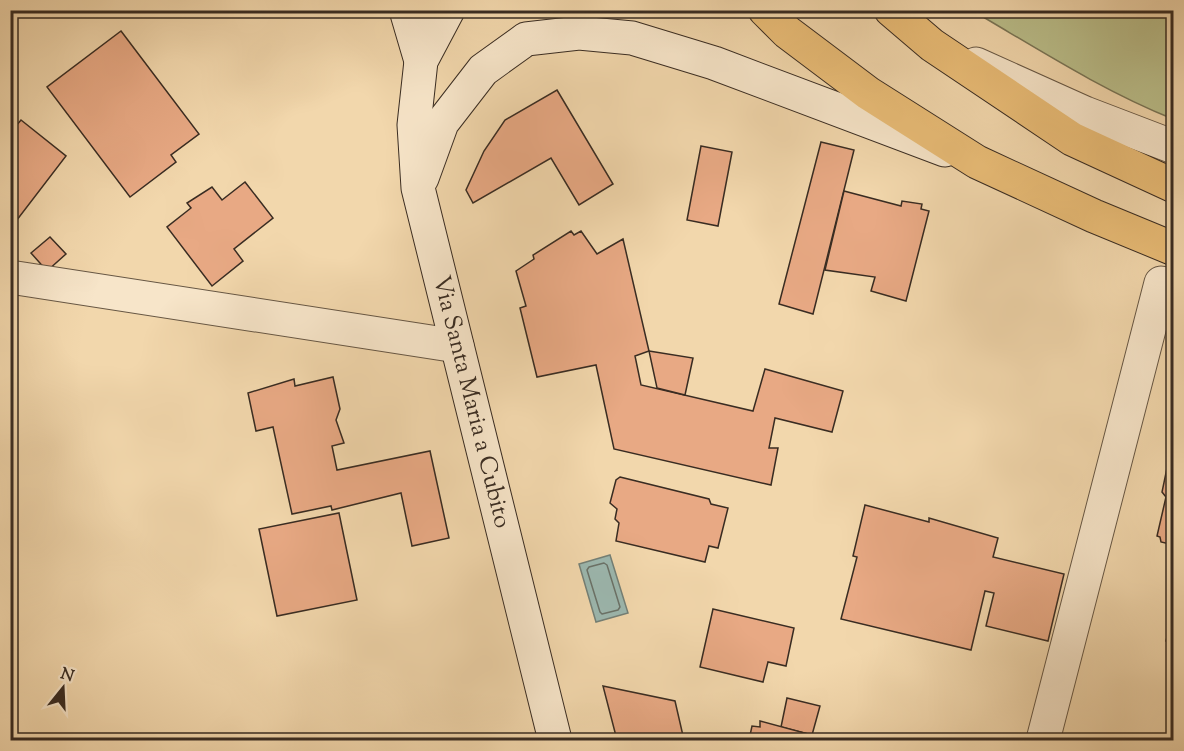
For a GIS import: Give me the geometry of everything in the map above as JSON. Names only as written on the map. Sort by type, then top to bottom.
[{"type":"main road","name":"Via Santa Maria a Cubito","points":[[406,10],[421,61]]},
{"type":"main road","name":"Via Santa Maria a Cubito","points":[[448,10],[421,61],[414,124],[418,188],[555,741]]},
{"type":"main road","points":[[765,10],[787,32],[868,93],[977,162]]},
{"type":"main road","points":[[891,10],[932,45],[1072,139],[1173,186]]},
{"type":"main road","points":[[418,188],[442,123],[483,70],[526,39],[579,33],[632,38],[714,63],[977,162],[1094,216],[1173,249]]},
{"type":"main road","points":[[932,45],[1085,113],[1173,147]]},
{"type":"main road","points":[[10,277],[458,346]]},
{"type":"main road","points":[[1043,741],[1161,283]]},
{"type":"green space","points":[[973,11],[1173,11],[1173,119],[1096,83]]},
{"type":"water","points":[[610,555],[628,613],[596,622],[579,564]]},
{"type":"building","points":[[121,31],[199,134],[171,155],[176,162],[130,197],[47,87]]},
{"type":"building","points":[[557,90],[613,184],[579,205],[551,158],[473,203],[466,190],[484,151],[505,120]]},
{"type":"building","points":[[21,120],[66,156],[10,229],[10,133]]},
{"type":"building","points":[[821,142],[854,150],[813,314],[779,304]]},
{"type":"building","points":[[701,146],[732,152],[718,226],[687,220]]},
{"type":"building","points":[[245,182],[273,218],[234,249],[243,261],[212,286],[167,227],[191,208],[187,203],[212,187],[222,200]]},
{"type":"building","points":[[844,191],[901,206],[902,201],[922,204],[921,209],[929,211],[906,301],[871,291],[875,277],[825,270]]},
{"type":"building","points":[[571,231],[574,235],[581,231],[597,254],[623,239],[649,351],[635,356],[641,385],[753,411],[765,369],[843,391],[832,432],[775,418],[769,448],[778,448],[771,485],[614,449],[596,365],[537,377],[520,308],[526,306],[516,271],[534,259],[533,255]]},
{"type":"building","points":[[50,237],[66,254],[47,271],[31,253]]},
{"type":"building","points":[[649,351],[693,358],[685,395],[657,388]]},
{"type":"building","points":[[333,377],[340,409],[336,420],[344,443],[332,446],[337,470],[430,451],[449,538],[412,546],[401,493],[332,510],[331,506],[292,514],[273,427],[256,431],[248,393],[294,379],[295,386]]},
{"type":"building","points":[[1167,468],[1174,469],[1174,545],[1161,542],[1160,537],[1157,536],[1166,497],[1162,492]]},
{"type":"building","points":[[620,477],[709,499],[711,504],[728,508],[718,548],[709,546],[705,562],[616,541],[619,523],[615,519],[617,509],[610,503],[616,480]]},
{"type":"building","points":[[865,505],[929,522],[929,518],[998,538],[993,557],[1064,574],[1048,641],[986,626],[994,593],[985,591],[971,650],[841,619],[857,557],[853,556]]},
{"type":"building","points":[[339,513],[357,600],[277,616],[259,529]]},
{"type":"building","points":[[713,609],[794,628],[786,666],[768,662],[763,682],[700,667]]},
{"type":"building","points":[[1174,613],[1174,643],[1166,641]]},
{"type":"building","points":[[603,686],[675,701],[684,740],[617,740]]},
{"type":"building","points":[[787,698],[820,706],[812,735],[781,727]]},
{"type":"building","points":[[760,721],[812,735],[811,740],[749,740],[752,726],[760,727]]}]
